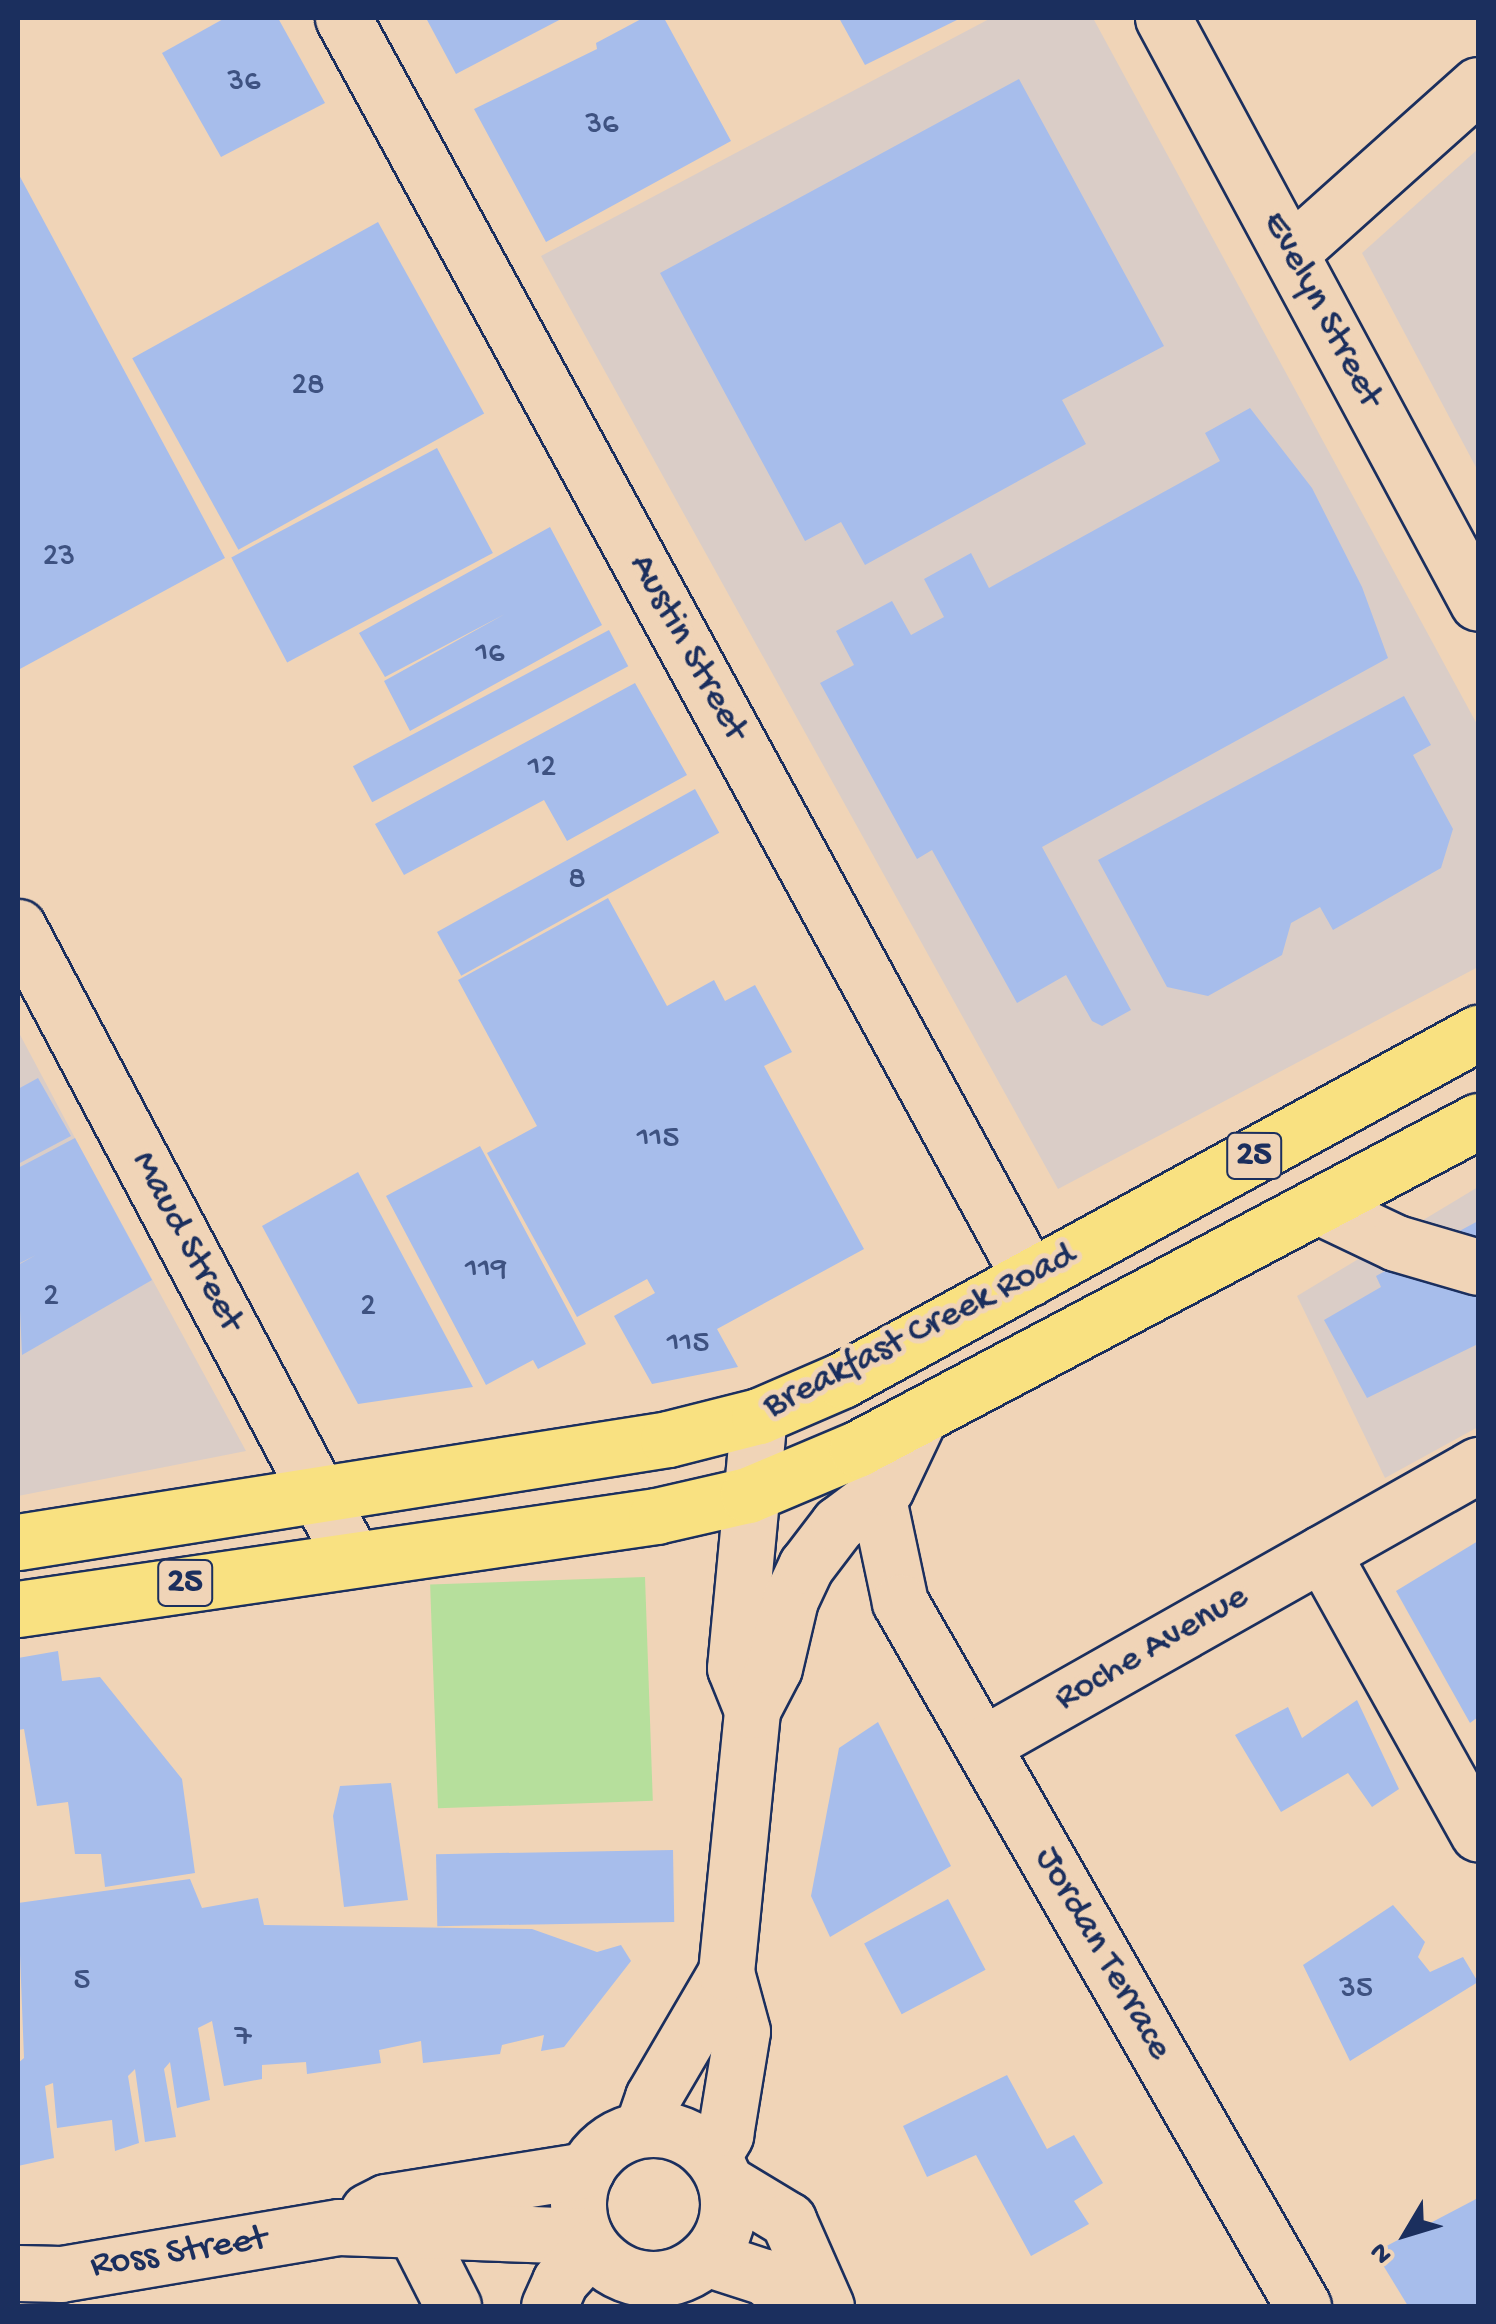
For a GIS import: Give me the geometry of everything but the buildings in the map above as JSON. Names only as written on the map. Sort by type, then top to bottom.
[{"type":"main road","name":"Breakfast Creek Road","points":[[18,1542],[668,1438],[759,1416],[842,1380],[1478,1033]]},
{"type":"main road","name":"Breakfast Creek Road","points":[[18,1609],[656,1516],[748,1495],[920,1416],[1478,1121]]},
{"type":"street","name":"Austin Street","points":[[343,18],[1030,1278]]},
{"type":"street","name":"Evelyn Street","points":[[1163,18],[1478,603]]},
{"type":"street","points":[[1290,253],[1478,86]]},
{"type":"street","name":"Maud Street","points":[[18,927],[352,1558]]},
{"type":"street","points":[[1318,1206],[1396,1243],[1478,1267]]},
{"type":"street","points":[[752,1710],[736,1668],[748,1495],[759,1416]]},
{"type":"street","points":[[670,2281],[726,2223],[718,2170],[742,2031],[726,1972],[752,1710],[774,1668],[790,1600],[806,1566],[838,1524],[886,1488],[920,1416]]},
{"type":"street","name":"Roche Avenue","points":[[982,1746],[1478,1464]]},
{"type":"street","name":"Jordan Terrace","points":[[876,1494],[900,1602],[1304,2306]]},
{"type":"street","points":[[1322,1552],[1478,1833]]},
{"type":"street","points":[[642,2130],[653,2097],[726,1972]]},
{"type":"street","points":[[798,2306],[755,2272],[670,2281],[622,2272],[588,2242],[578,2214],[586,2170],[609,2143],[642,2130],[692,2139],[718,2170],[788,2220],[826,2306]]},
{"type":"street","name":"Ross Street","points":[[339,2228],[386,2202],[586,2170]]},
{"type":"street","name":"Ross Street","points":[[18,2274],[61,2274],[339,2228],[588,2242]]},
{"type":"street","points":[[415,2231],[453,2306]]},
{"type":"street","points":[[549,2306],[560,2281],[588,2242]]},
{"type":"shaded area","points":[[991,18],[1093,18],[1478,726],[1478,967],[1058,1189],[541,256]]},
{"type":"shaded area","points":[[1478,149],[1478,471],[1362,253]]},
{"type":"shaded area","points":[[18,1031],[75,1138],[246,1451],[18,1496]]},
{"type":"shaded area","points":[[1478,1187],[1478,1427],[1385,1478],[1297,1296]]},
{"type":"green space","points":[[645,1577],[653,1801],[438,1808],[430,1585]]}]
